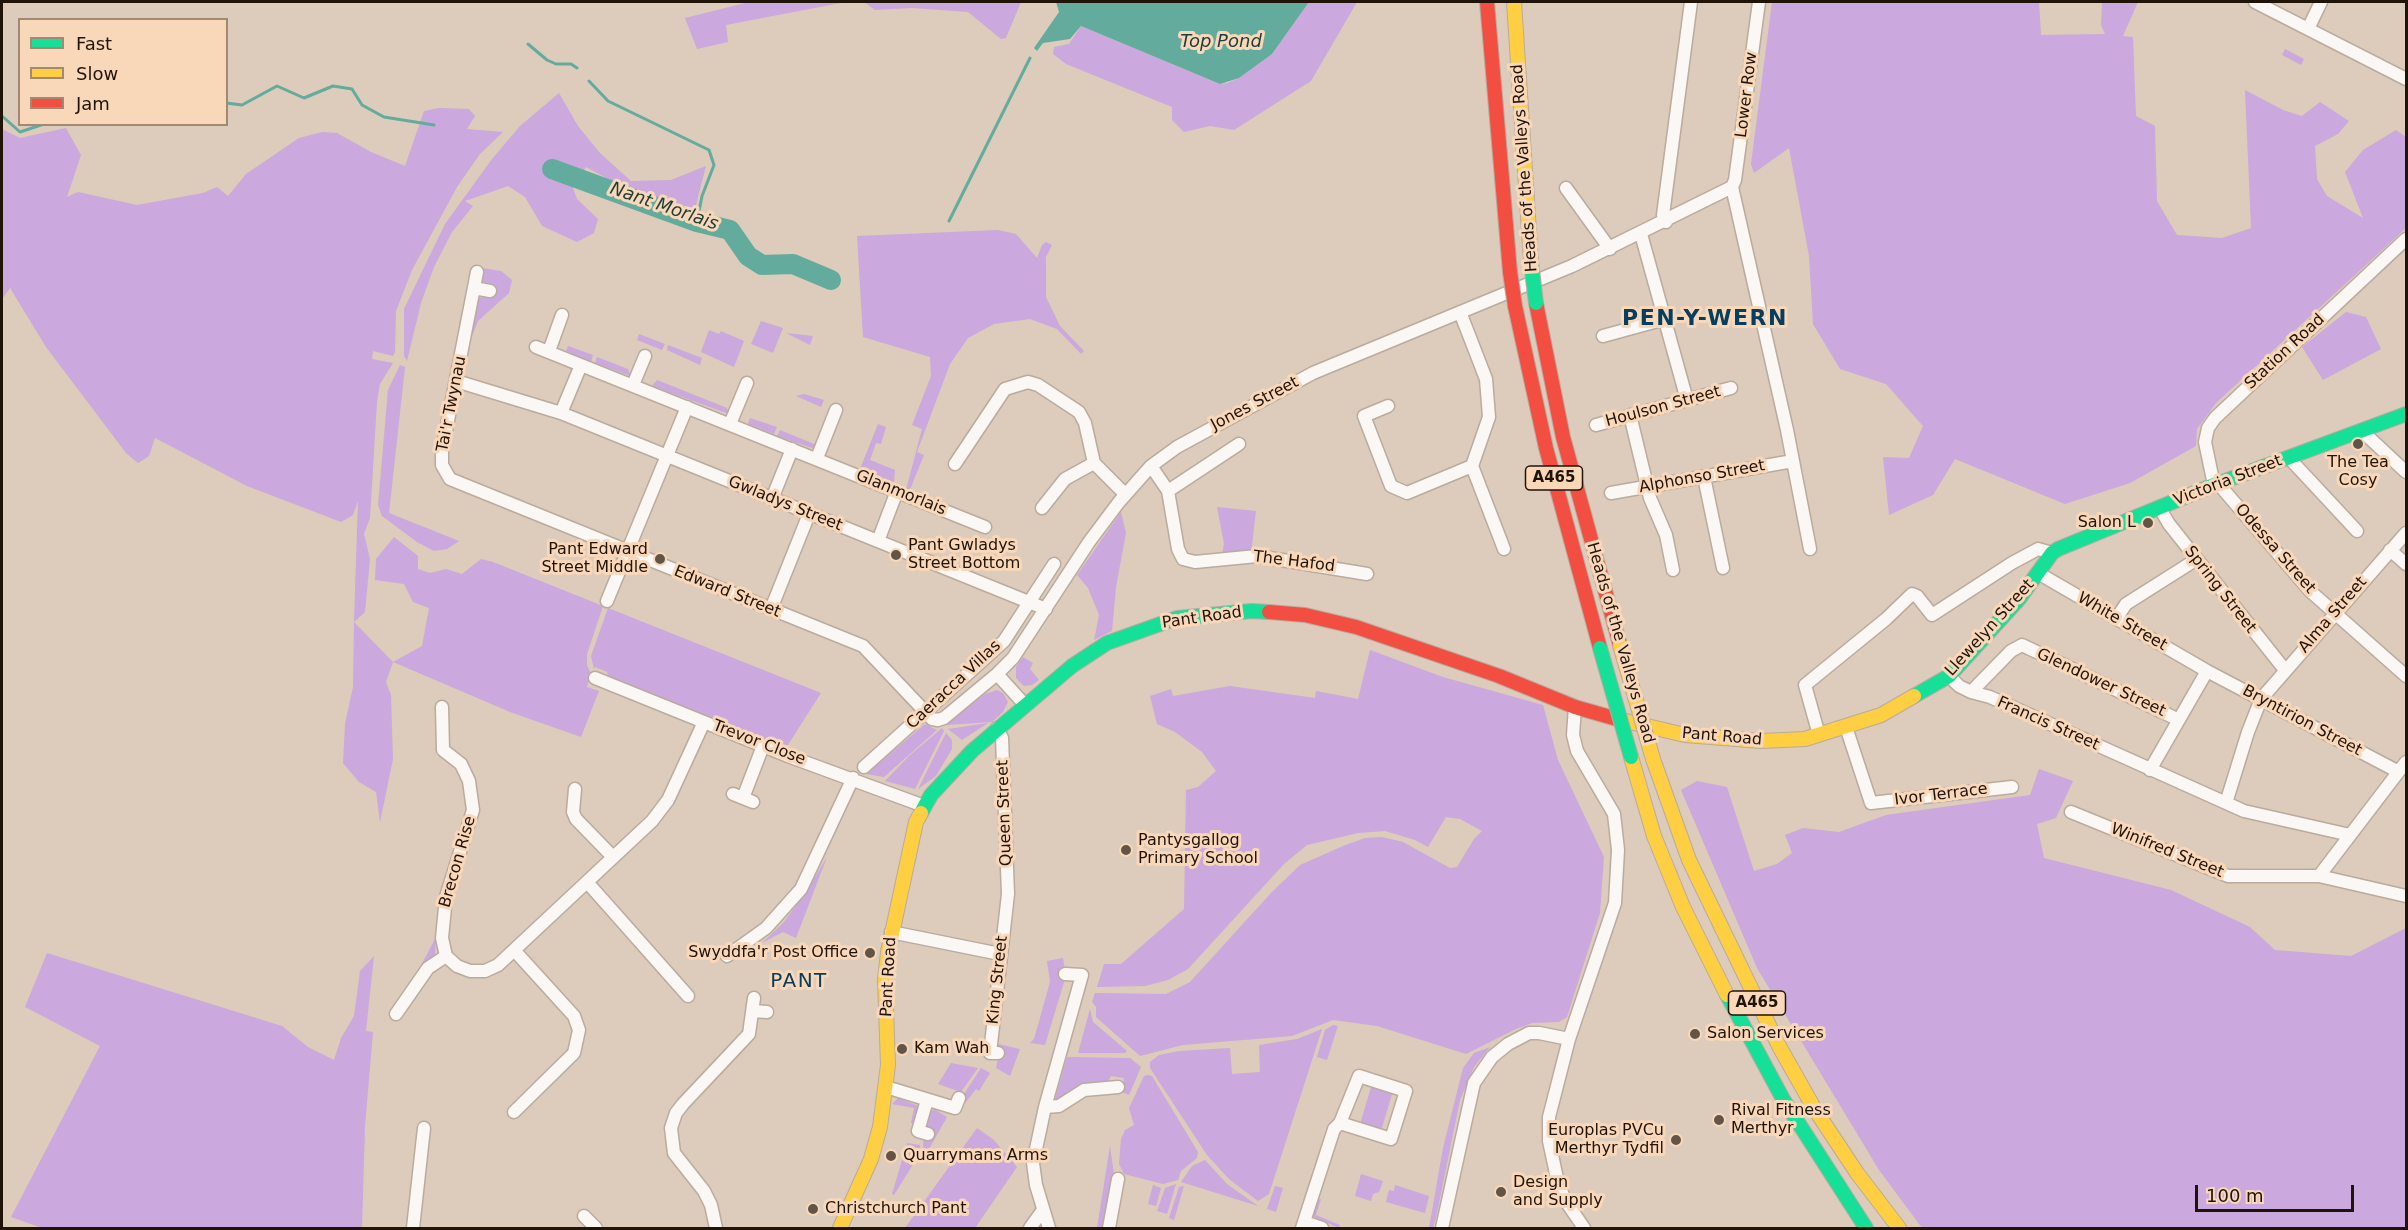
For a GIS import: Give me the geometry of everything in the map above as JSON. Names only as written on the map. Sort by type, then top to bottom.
[{"type":"main road","name":"Heads of the Valleys Road","points":[[1487,2],[1510,272],[1515,306],[1546,448],[1654,836],[1683,908],[1783,1099],[1866,1228]]},
{"type":"main road","name":"Heads of the Valleys Road","points":[[1514,2],[1531,262],[1536,303],[1563,437],[1653,759],[1689,860],[1779,1046],[1814,1108],[1857,1173],[1899,1228]]},
{"type":"main road","name":"Victoria Street","points":[[2052,553],[2218,484],[2406,414]]},
{"type":"main road","name":"Llewelyn Street","points":[[1819,735],[1891,710],[1949,676],[2019,599],[2052,553]]},
{"type":"main road","name":"Pant Road","points":[[840,1228],[871,1159],[886,1087],[885,980],[891,932],[911,838],[924,806],[943,781],[997,728],[1072,666],[1114,639],[1177,618],[1252,611],[1305,615],[1356,627],[1499,676],[1575,707],[1685,735],[1761,741],[1794,740],[1819,735]]},
{"type":"street","points":[[1666,222],[1663,215],[1690,2]]},
{"type":"street","name":"Lower Row","points":[[1732,187],[1735,180],[1759,2]]},
{"type":"street","points":[[2255,2],[2406,79]]},
{"type":"street","points":[[2308,29],[2321,2]]},
{"type":"street","points":[[1732,187],[1793,461],[1810,549]]},
{"type":"street","name":"Jones Street","points":[[944,718],[1013,658],[1089,542],[1125,494],[1151,466],[1187,441],[1313,373],[1610,249],[1732,187]]},
{"type":"street","points":[[1566,188],[1610,249]]},
{"type":"street","points":[[1641,234],[1687,400]]},
{"type":"street","name":"Station Road","points":[[2218,484],[2205,442],[2208,428],[2215,418],[2406,239]]},
{"type":"street","name":"Tai'r Twynau","points":[[477,272],[442,451],[442,465],[450,479],[487,495]]},
{"type":"street","points":[[474,288],[490,291]]},
{"type":"street","points":[[1460,312],[1486,379],[1489,417],[1472,466],[1504,549]]},
{"type":"street","points":[[549,351],[562,315]]},
{"type":"street","points":[[1603,336],[1665,319]]},
{"type":"street","name":"Glanmorlais","points":[[536,347],[985,527]]},
{"type":"street","points":[[633,385],[645,356]]},
{"type":"street","points":[[561,414],[581,365]]},
{"type":"street","name":"Gwladys Street","points":[[456,381],[561,414],[1046,609]]},
{"type":"street","points":[[955,464],[1005,389],[1028,382],[1038,385],[1079,412],[1085,423],[1094,463],[1125,494]]},
{"type":"street","points":[[730,424],[747,383]]},
{"type":"street","name":"Houlson Street","points":[[1596,425],[1731,388]]},
{"type":"street","points":[[1388,406],[1364,416],[1391,486],[1407,493],[1472,466]]},
{"type":"street","points":[[607,602],[687,407]]},
{"type":"street","points":[[817,458],[836,410]]},
{"type":"street","points":[[1630,415],[1647,487],[1666,535],[1673,570]]},
{"type":"street","points":[[2362,431],[2406,472]]},
{"type":"street","points":[[1168,491],[1239,444]]},
{"type":"street","points":[[772,499],[792,449]]},
{"type":"street","points":[[2289,458],[2357,531]]},
{"type":"street","name":"Alphonso Street","points":[[1611,493],[1793,461]]},
{"type":"street","points":[[1042,508],[1065,479],[1094,463]]},
{"type":"street","name":"The Hafod","points":[[1151,466],[1168,491],[1178,549],[1183,559],[1195,562],[1257,556],[1367,574]]},
{"type":"street","points":[[1704,477],[1723,568]]},
{"type":"street","name":"Odessa Street","points":[[2218,484],[2310,591],[2406,676]]},
{"type":"street","points":[[878,541],[897,491]]},
{"type":"street","name":"Edward Street","points":[[487,495],[862,646],[932,719],[944,718]]},
{"type":"street","name":"Spring Street","points":[[2160,507],[2169,524],[2285,670]]},
{"type":"street","points":[[771,609],[809,514]]},
{"type":"street","name":"Alma Street","points":[[2226,802],[2261,699],[2406,533]]},
{"type":"street","name":"Llewelyn Street","points":[[1819,735],[1805,685],[1886,619],[1912,594],[1917,596],[1932,615],[2012,563],[2038,549],[2052,553]]},
{"type":"street","points":[[2390,550],[2406,564]]},
{"type":"street","points":[[2116,619],[2126,604],[2197,559]]},
{"type":"street","name":"Caeracca Villas","points":[[864,767],[991,655],[1031,602],[1054,564]]},
{"type":"street","name":"White Street","points":[[2038,573],[2207,671]]},
{"type":"street","name":"Glendower Street","points":[[1971,692],[2011,651],[2022,645],[2179,720]]},
{"type":"street","points":[[2150,770],[2207,671]]},
{"type":"street","name":"Bryntirion Street","points":[[2207,671],[2397,771]]},
{"type":"street","points":[[997,674],[1025,705]]},
{"type":"street","name":"Francis Street","points":[[1949,676],[1959,686],[1971,692],[1990,697],[2244,811],[2350,835]]},
{"type":"street","name":"Trevor Close","points":[[595,678],[763,746],[924,806]]},
{"type":"street","name":"Brecon Rise","points":[[442,707],[443,750],[460,764],[473,795],[469,828],[443,914],[442,938],[446,956]]},
{"type":"street","points":[[1575,707],[1573,735],[1577,751],[1614,814],[1618,850],[1615,903],[1569,1039],[1549,1117],[1548,1141],[1558,1183],[1565,1200],[1584,1228]]},
{"type":"street","points":[[396,1014],[428,968],[446,956],[458,966],[470,971],[485,971],[514,950],[652,821],[668,800],[704,722]]},
{"type":"street","name":"Ivor Terrace","points":[[1846,727],[1871,803],[2012,787]]},
{"type":"street","name":"Queen Street","points":[[997,728],[1002,738],[1008,900]]},
{"type":"street","points":[[743,798],[763,746]]},
{"type":"street","points":[[2319,876],[2406,762]]},
{"type":"street","points":[[728,956],[766,928],[801,889],[853,778]]},
{"type":"street","points":[[575,789],[573,812],[576,819],[612,856]]},
{"type":"street","name":"Winifred Street","points":[[2071,812],[2228,876],[2319,876],[2406,896]]},
{"type":"street","points":[[586,882],[688,996]]},
{"type":"street","name":"King Street","points":[[998,1053],[990,1053],[1008,900]]},
{"type":"street","points":[[891,932],[1000,954]]},
{"type":"street","points":[[514,950],[574,1016],[579,1030],[579,1043],[574,1053],[514,1112]]},
{"type":"street","points":[[1048,1228],[1036,1185],[1034,1163],[1045,1107],[1082,975],[1065,974]]},
{"type":"street","points":[[716,1228],[711,1205],[704,1191],[674,1153],[671,1128],[676,1113],[683,1104],[744,1042],[749,1034],[754,998]]},
{"type":"street","points":[[753,1011],[767,1012]]},
{"type":"street","points":[[1442,1228],[1474,1083],[1492,1057],[1508,1044],[1529,1034],[1539,1033],[1569,1039]]},
{"type":"street","points":[[1322,1228],[1303,1225],[1334,1129],[1340,1123],[1359,1076],[1406,1090],[1391,1139],[1340,1123]]},
{"type":"street","points":[[886,1087],[955,1108],[959,1098]]},
{"type":"street","points":[[1045,1107],[1059,1106],[1084,1090],[1118,1087]]},
{"type":"street","points":[[927,1100],[918,1131],[928,1134]]},
{"type":"street","points":[[413,1228],[424,1128]]},
{"type":"street","points":[[422,1145],[436,1147]]},
{"type":"street","points":[[1109,1228],[1118,1179]]},
{"type":"street","points":[[1030,1228],[1043,1210]]},
{"type":"street","points":[[584,1216],[596,1228]]},
{"type":"shaded area","points":[[749,2],[846,2],[726,25],[728,42],[697,49],[685,18]]},
{"type":"shaded area","points":[[864,2],[1021,2],[1006,38],[1001,39],[968,12],[912,8],[875,10]]},
{"type":"shaded area","points":[[1309,2],[1357,2],[1311,81],[1234,130],[1210,126],[1184,132],[1172,120],[1172,107],[1066,64],[1053,54],[1054,47],[1069,44],[1081,26],[1220,84],[1227,83],[1239,78],[1272,54]]},
{"type":"shaded area","points":[[1772,2],[2039,2],[2041,35],[2105,34],[2101,25],[2102,2],[2138,2],[2123,36],[2133,37],[2136,116],[2155,126],[2157,201],[2177,235],[2222,238],[2251,228],[2245,90],[2283,110],[2302,116],[2320,102],[2349,121],[2338,134],[2315,146],[2317,179],[2327,196],[2363,218],[2345,172],[2363,150],[2396,130],[2406,137],[2406,228],[2216,403],[2197,429],[2196,446],[2130,483],[2065,504],[1955,459],[1933,495],[1889,515],[1883,457],[1909,458],[1923,426],[1886,384],[1840,369],[1813,324],[1809,256],[1789,148],[1754,173],[1751,164]]},
{"type":"shaded area","points":[[2285,49],[2304,59],[2301,65],[2282,55]]},
{"type":"shaded area","points":[[559,93],[578,126],[600,153],[631,181],[671,180],[706,166],[695,209],[630,191],[586,167],[573,188],[577,199],[598,219],[594,233],[577,242],[542,226],[525,197],[508,186],[465,201],[473,206],[452,232],[434,267],[421,303],[407,361],[404,356],[404,309],[445,224],[492,159],[520,126]]},
{"type":"shaded area","points":[[439,108],[469,109],[475,116],[467,129],[503,132],[480,154],[457,187],[412,270],[396,311],[393,356],[373,351],[372,359],[393,363],[380,384],[377,402],[370,518],[364,534],[370,559],[365,612],[354,622],[358,501],[353,515],[341,522],[247,486],[155,438],[149,456],[138,463],[126,453],[46,347],[10,288],[2,299],[2,129],[20,138],[66,128],[81,155],[67,197],[78,192],[137,205],[203,193],[217,187],[228,196],[246,174],[299,138],[322,132],[337,133],[371,152],[405,166],[424,111]]},
{"type":"shaded area","points":[[998,230],[1016,234],[1037,258],[1042,245],[1046,242],[1052,245],[1046,257],[1046,297],[1060,326],[1084,351],[1081,354],[1057,329],[1030,319],[994,324],[968,338],[950,364],[917,452],[924,455],[909,492],[906,490],[922,429],[912,425],[931,376],[930,357],[863,337],[857,236]]},
{"type":"shaded area","points":[[482,268],[501,271],[512,280],[509,293],[478,321],[468,346],[478,299],[485,295],[485,285],[481,279]]},
{"type":"shaded area","points":[[2346,312],[2366,317],[2381,349],[2323,380],[2302,347]]},
{"type":"shaded area","points":[[761,321],[783,328],[773,353],[751,344]]},
{"type":"shaded area","points":[[709,330],[719,334],[721,331],[744,341],[734,367],[701,352]]},
{"type":"shaded area","points":[[786,333],[813,336],[810,345]]},
{"type":"shaded area","points":[[639,334],[665,344],[662,350],[637,340]]},
{"type":"shaded area","points":[[668,345],[702,358],[700,365],[667,350]]},
{"type":"shaded area","points":[[568,346],[593,355],[591,362],[566,351]]},
{"type":"shaded area","points":[[597,357],[628,369],[631,376],[595,363]]},
{"type":"shaded area","points":[[400,365],[405,367],[389,513],[459,541],[447,549],[434,551],[417,542],[382,516],[378,505],[388,390]]},
{"type":"shaded area","points":[[657,380],[727,408],[729,414],[652,386]]},
{"type":"shaded area","points":[[804,394],[824,400],[821,407],[796,396]]},
{"type":"shaded area","points":[[750,418],[777,427],[774,434],[748,424]]},
{"type":"shaded area","points":[[878,424],[886,427],[881,444],[876,443],[870,460],[895,470],[894,482],[860,469]]},
{"type":"shaded area","points":[[780,430],[814,444],[815,449],[777,436]]},
{"type":"shaded area","points":[[1217,507],[1256,511],[1251,553],[1222,554],[1224,544]]},
{"type":"shaded area","points":[[1121,512],[1126,533],[1116,587],[1112,631],[1094,640],[1099,615],[1088,588],[1077,575]]},
{"type":"shaded area","points":[[394,537],[418,556],[418,569],[430,573],[446,569],[462,574],[481,559],[603,606],[587,654],[587,665],[591,674],[587,687],[599,691],[581,737],[510,712],[393,662],[422,646],[429,608],[413,602],[404,584],[375,580],[376,559]]},
{"type":"shaded area","points":[[608,608],[821,693],[786,748],[609,678],[607,672],[595,667],[594,669],[591,656]]},
{"type":"shaded area","points":[[354,622],[393,662],[386,682],[391,695],[393,759],[380,822],[376,792],[359,782],[343,763],[345,724],[353,687]]},
{"type":"shaded area","points":[[1370,650],[1443,677],[1543,705],[1558,760],[1604,857],[1600,913],[1567,1017],[1559,1022],[1532,1023],[1466,1054],[1377,1026],[1333,1020],[1292,1036],[1183,1045],[1140,1056],[1096,1017],[1096,1007],[1092,1002],[1095,993],[1166,994],[1190,982],[1271,893],[1300,865],[1343,846],[1365,838],[1382,837],[1403,842],[1450,868],[1457,867],[1474,839],[1482,831],[1460,819],[1446,817],[1428,847],[1415,840],[1385,831],[1358,833],[1307,845],[1284,864],[1188,969],[1168,980],[1145,986],[1097,987],[1104,964],[1121,964],[1184,909],[1186,790],[1198,787],[1216,771],[1202,752],[1175,732],[1157,724],[1150,696],[1171,689],[1173,696],[1230,686],[1315,698],[1316,691],[1358,699]]},
{"type":"shaded area","points":[[1023,657],[1033,663],[1030,669],[1039,680],[1032,685],[1024,686],[1016,678],[1016,667]]},
{"type":"shaded area","points":[[997,690],[1003,693],[1008,702],[1003,712],[992,722],[946,725],[985,694]]},
{"type":"shaded area","points":[[988,723],[962,740],[948,729]]},
{"type":"shaded area","points":[[925,724],[937,730],[884,777],[866,774]]},
{"type":"shaded area","points":[[942,728],[944,731],[915,789],[885,781],[909,756]]},
{"type":"shaded area","points":[[946,733],[952,740],[952,749],[936,776],[918,789]]},
{"type":"shaded area","points":[[2039,769],[2073,781],[2056,818],[2037,824],[2044,858],[2171,890],[2250,927],[2275,950],[2351,956],[2406,928],[2406,1228],[1922,1228],[1879,1170],[1757,968],[1681,790],[1697,781],[1727,787],[1754,871],[1777,864],[1792,853],[1785,835],[1803,828],[1839,832],[1886,815],[2030,795]]},
{"type":"shaded area","points":[[827,857],[796,938],[783,932],[762,943],[784,922]]},
{"type":"shaded area","points":[[436,937],[435,954],[414,979]]},
{"type":"shaded area","points":[[47,953],[282,1026],[308,1047],[334,1060],[341,1038],[354,1016],[360,971],[374,956],[366,1031],[373,1032],[365,1126],[362,1228],[42,1228],[11,1217],[100,1046],[25,1007]]},
{"type":"shaded area","points":[[1063,958],[1065,970],[1060,972],[1061,979],[1065,979],[1045,1045],[1030,1043],[1034,1039],[1050,982],[1047,961]]},
{"type":"shaded area","points":[[1090,1009],[1093,1022],[1127,1051],[1125,1053],[1078,1053]]},
{"type":"shaded area","points":[[1333,1025],[1338,1026],[1327,1060],[1317,1057],[1325,1030]]},
{"type":"shaded area","points":[[1322,1029],[1269,1194],[1258,1201],[1229,1179],[1207,1155],[1150,1068],[1150,1062],[1159,1055],[1179,1051],[1230,1048],[1232,1074],[1260,1072],[1259,1045],[1297,1039]]},
{"type":"shaded area","points":[[998,1044],[1020,1049],[1010,1076],[996,1068],[998,1059],[1003,1059],[1004,1051],[998,1048]]},
{"type":"shaded area","points":[[1490,1047],[1474,1067],[1460,1100],[1436,1218],[1433,1228],[1429,1228],[1443,1148],[1463,1068],[1474,1053]]},
{"type":"shaded area","points":[[1067,1057],[1130,1058],[1141,1067],[1129,1095],[1122,1092],[1124,1078],[1111,1076],[1108,1082],[1054,1103]]},
{"type":"shaded area","points":[[951,1063],[978,1068],[961,1092],[938,1084]]},
{"type":"shaded area","points":[[981,1068],[990,1073],[979,1091],[976,1089],[963,1106],[960,1104],[962,1097]]},
{"type":"shaded area","points":[[1144,1076],[1152,1076],[1198,1152],[1197,1158],[1181,1171],[1178,1180],[1163,1184],[1124,1174],[1119,1164],[1121,1139],[1125,1130],[1134,1125],[1129,1108]]},
{"type":"shaded area","points":[[1372,1084],[1393,1091],[1381,1131],[1360,1124]]},
{"type":"shaded area","points":[[898,1098],[918,1106],[914,1123],[911,1123],[914,1108],[892,1104]]},
{"type":"shaded area","points":[[934,1109],[947,1117],[924,1158],[923,1144],[928,1114]]},
{"type":"shaded area","points":[[977,1128],[994,1140],[1017,1167],[975,1228],[905,1228]]},
{"type":"shaded area","points":[[907,1143],[920,1145],[921,1158],[917,1158],[894,1195],[892,1194]]},
{"type":"shaded area","points":[[1110,1146],[1114,1174],[1104,1228],[1097,1228]]},
{"type":"shaded area","points":[[1205,1160],[1227,1184],[1258,1206],[1181,1182],[1192,1166]]},
{"type":"shaded area","points":[[1361,1174],[1383,1181],[1379,1192],[1373,1194],[1371,1201],[1355,1196]]},
{"type":"shaded area","points":[[1176,1184],[1167,1214],[1157,1211],[1165,1188]]},
{"type":"shaded area","points":[[1153,1185],[1161,1188],[1156,1206],[1148,1204]]},
{"type":"shaded area","points":[[1395,1185],[1429,1196],[1425,1213],[1386,1202],[1389,1190],[1394,1191]]},
{"type":"shaded area","points":[[1184,1186],[1174,1220],[1169,1218],[1179,1187]]},
{"type":"shaded area","points":[[1275,1186],[1283,1188],[1276,1212],[1267,1209]]},
{"type":"shaded area","points":[[1321,1199],[1316,1215],[1340,1225],[1339,1228],[1313,1217],[1316,1200]]},
{"type":"water","name":"Top Pond","points":[[1056,2],[1309,2],[1272,54],[1239,78],[1220,84],[1081,26],[1070,39],[1043,43],[1037,51],[1034,48],[1059,12]]},
{"type":"waterway","points":[[528,44],[547,60],[556,64],[571,64],[577,68]]},
{"type":"waterway","points":[[949,221],[1030,58]]},
{"type":"waterway","points":[[589,81],[608,101],[709,150],[714,165],[702,196],[697,222]]},
{"type":"waterway","name":"Nant Morlais","points":[[228,103],[242,105],[277,86],[304,98],[333,86],[352,89],[362,105],[384,117],[434,125]]},
{"type":"waterway","name":"Nant Morlais","points":[[2,116],[20,132],[38,126]]},
{"type":"waterway","name":"Nant Morlais","points":[[552,169],[697,222],[730,230],[748,256],[762,265],[793,264],[831,280]]},
{"type":"traffic: fast","points":[[1531,262],[1536,303]]},
{"type":"traffic: fast","points":[[1914,696],[1949,676],[2019,599],[2052,553],[2058,549],[2214,485],[2406,414]]},
{"type":"traffic: fast","points":[[921,813],[931,795],[972,751],[1072,666],[1107,643],[1177,618],[1252,611],[1269,612]]},
{"type":"traffic: fast","points":[[1600,648],[1631,757]]},
{"type":"traffic: fast","points":[[1727,995],[1783,1099],[1866,1228]]},
{"type":"traffic: slow","points":[[1514,2],[1531,262]]},
{"type":"traffic: slow","points":[[1620,645],[1653,759]]},
{"type":"traffic: slow","points":[[1617,719],[1685,735],[1761,741],[1805,739],[1881,715],[1914,696]]},
{"type":"traffic: slow","points":[[1631,757],[1654,836],[1683,907],[1727,995]]},
{"type":"traffic: slow","points":[[1653,759],[1689,860],[1779,1046],[1814,1108],[1857,1173],[1899,1228]]},
{"type":"traffic: slow","points":[[840,1228],[871,1159],[880,1127],[888,1065],[885,980],[888,952],[916,822],[921,813]]},
{"type":"traffic: jam","points":[[1487,2],[1510,272]]},
{"type":"traffic: jam","points":[[1510,272],[1515,306]]},
{"type":"traffic: jam","points":[[1536,303],[1563,437],[1620,645]]},
{"type":"traffic: jam","points":[[1515,306],[1546,448],[1600,648]]},
{"type":"traffic: jam","points":[[1269,612],[1305,615],[1356,627],[1499,676],[1575,707],[1617,719]]},
{"type":"place","name":"The Tea Cosy","points":[[2358,444]]},
{"type":"place","name":"Salon L","points":[[2148,523]]},
{"type":"place","name":"Pant Gwladys Street Bottom","points":[[896,555]]},
{"type":"place","name":"Pant Edward Street Middle","points":[[660,559]]},
{"type":"place","name":"Pantysgallog Primary School","points":[[1126,850]]},
{"type":"place","name":"Swyddfa'r Post Office","points":[[870,953]]},
{"type":"place","name":"Salon Services","points":[[1695,1034]]},
{"type":"place","name":"Kam Wah","points":[[902,1049]]},
{"type":"place","name":"Rival Fitness Merthyr","points":[[1719,1120]]},
{"type":"place","name":"Europlas PVCu Merthyr Tydfil","points":[[1676,1140]]},
{"type":"place","name":"Quarrymans Arms","points":[[891,1156]]},
{"type":"place","name":"Design and Supply","points":[[1501,1192]]},
{"type":"place","name":"Christchurch Pant","points":[[813,1209]]},
{"type":"district","name":"PEN-Y-WERN","points":[[1705,319]]},
{"type":"district","name":"PANT","points":[[799,982]]}]
